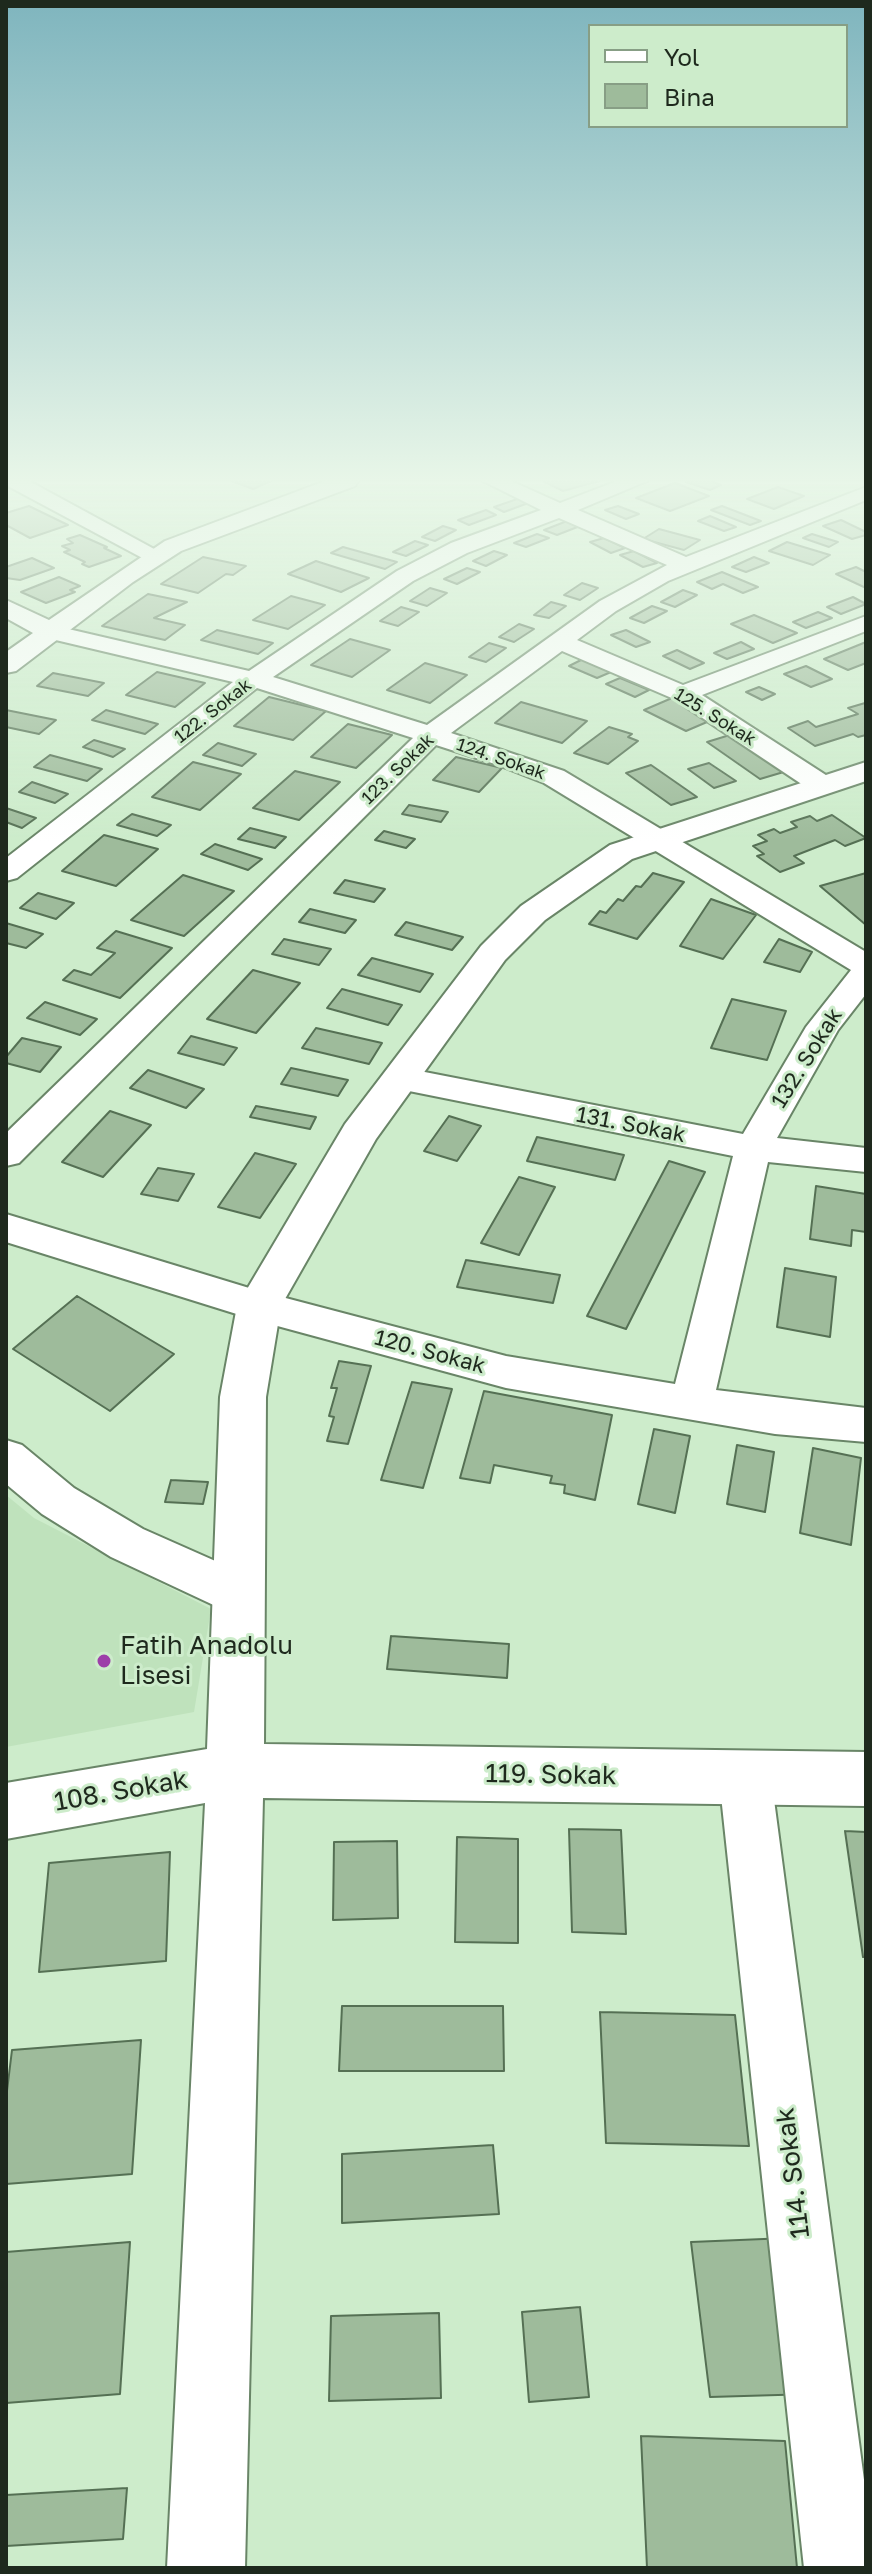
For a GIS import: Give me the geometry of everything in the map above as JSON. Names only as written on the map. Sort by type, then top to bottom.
[{"type":"street","points":[[6,665],[94,601]]},
{"type":"street","name":"122. Sokak","points":[[6,872],[253,679],[368,601]]},
{"type":"street","name":"123. Sokak","points":[[6,1154],[431,735],[617,601]]},
{"type":"street","points":[[6,608],[51,632]]},
{"type":"street","points":[[683,694],[866,623]]},
{"type":"street","name":"124. Sokak","points":[[51,632],[253,679],[554,777],[866,966]]},
{"type":"street","name":"125. Sokak","points":[[558,641],[683,694],[822,785]]},
{"type":"street","points":[[206,2568],[235,1771],[243,1397],[259,1306],[359,1133],[493,953],[533,913],[621,852],[866,771]]},
{"type":"street","name":"132. Sokak","points":[[692,1403],[753,1148],[823,1027],[866,972]]},
{"type":"street","name":"131. Sokak","points":[[399,1078],[753,1148],[866,1160]]},
{"type":"street","name":"120. Sokak","points":[[6,1228],[259,1306],[506,1372],[775,1417],[866,1425]]},
{"type":"street","points":[[6,1458],[58,1501],[127,1543],[239,1594]]},
{"type":"street","name":"119. Sokak","points":[[235,1771],[866,1779]]},
{"type":"street","name":"108. Sokak","points":[[6,1811],[235,1771]]},
{"type":"street","name":"114. Sokak","points":[[745,1777],[840,2568]]},
{"type":"shaded area","name":"Fatih Anadolu Lisesi","points":[[6,1495],[34,1518],[211,1609],[194,1712],[6,1747]]},
{"type":"building","points":[[138,601],[187,602],[154,618],[185,625],[165,640],[102,626]]},
{"type":"building","points":[[283,601],[310,601],[325,605],[288,629],[253,620]]},
{"type":"building","points":[[410,601],[435,601],[427,606]]},
{"type":"building","points":[[663,601],[686,601],[675,607]]},
{"type":"building","points":[[842,601],[866,604],[841,614],[827,607]]},
{"type":"building","points":[[551,602],[566,606],[549,618],[534,615]]},
{"type":"building","points":[[652,606],[667,611],[644,623],[630,618]]},
{"type":"building","points":[[401,607],[419,612],[398,626],[380,621]]},
{"type":"building","points":[[818,612],[832,618],[806,628],[793,622]]},
{"type":"building","points":[[754,615],[797,633],[773,643],[731,624]]},
{"type":"building","points":[[519,624],[534,629],[514,642],[499,637]]},
{"type":"building","points":[[217,630],[273,643],[258,654],[201,640]]},
{"type":"building","points":[[626,630],[650,642],[636,647],[611,635]]},
{"type":"building","points":[[350,639],[390,650],[352,677],[311,665]]},
{"type":"building","points":[[741,642],[754,649],[727,659],[714,653]]},
{"type":"building","points":[[866,642],[866,663],[848,670],[824,659]]},
{"type":"building","points":[[489,643],[506,648],[486,662],[469,657]]},
{"type":"building","points":[[677,650],[704,663],[690,669],[663,656]]},
{"type":"building","points":[[583,659],[611,672],[597,678],[569,666]]},
{"type":"building","points":[[425,663],[467,675],[430,703],[387,690]]},
{"type":"building","points":[[806,666],[832,679],[811,687],[784,674]]},
{"type":"building","points":[[157,672],[205,683],[175,707],[126,695]]},
{"type":"building","points":[[53,673],[104,683],[88,696],[37,686]]},
{"type":"building","points":[[620,678],[649,690],[635,697],[606,684]]},
{"type":"building","points":[[759,687],[775,694],[762,700],[746,692]]},
{"type":"building","points":[[269,697],[326,711],[293,740],[234,726]]},
{"type":"building","points":[[672,698],[714,719],[686,731],[644,710]]},
{"type":"building","points":[[521,702],[587,721],[562,743],[495,723]]},
{"type":"building","points":[[865,703],[866,735],[858,737],[853,734],[815,746],[788,728],[808,721],[816,727],[858,714],[848,708]]},
{"type":"building","points":[[6,710],[56,720],[39,734],[6,727]]},
{"type":"building","points":[[106,710],[158,724],[145,734],[92,720]]},
{"type":"building","points":[[348,724],[392,735],[356,768],[311,757]]},
{"type":"building","points":[[609,727],[632,734],[628,737],[638,741],[608,764],[574,753]]},
{"type":"building","points":[[733,734],[787,771],[760,779],[707,742]]},
{"type":"building","points":[[94,740],[125,749],[113,757],[83,747]]},
{"type":"building","points":[[218,743],[256,754],[242,766],[203,755]]},
{"type":"building","points":[[50,755],[102,769],[87,781],[34,767]]},
{"type":"building","points":[[456,757],[502,768],[479,792],[433,780]]},
{"type":"building","points":[[193,762],[241,774],[200,810],[152,797]]},
{"type":"building","points":[[709,763],[736,781],[714,788],[688,769]]},
{"type":"building","points":[[651,765],[697,797],[671,805],[626,773]]},
{"type":"building","points":[[295,771],[340,782],[299,820],[253,808]]},
{"type":"building","points":[[32,782],[68,794],[55,803],[19,792]]},
{"type":"building","points":[[409,805],[448,812],[441,822],[402,814]]},
{"type":"building","points":[[6,808],[36,818],[22,828],[6,822]]},
{"type":"building","points":[[132,814],[171,825],[157,836],[117,825]]},
{"type":"building","points":[[832,815],[866,838],[845,846],[835,840],[794,856],[804,863],[780,872],[757,856],[764,854],[753,846],[767,841],[758,835],[774,829],[780,833],[797,827],[791,822],[810,816],[817,821]]},
{"type":"building","points":[[250,828],[286,837],[275,848],[238,839]]},
{"type":"building","points":[[384,831],[415,839],[406,848],[375,840]]},
{"type":"building","points":[[104,835],[158,849],[116,886],[62,871]]},
{"type":"building","points":[[215,844],[262,859],[248,870],[201,854]]},
{"type":"building","points":[[653,873],[684,882],[637,939],[589,924],[600,911],[606,913],[618,899],[623,901],[636,886],[641,887]]},
{"type":"building","points":[[866,873],[866,925],[820,886]]},
{"type":"building","points":[[183,875],[234,891],[184,936],[131,920]]},
{"type":"building","points":[[345,880],[385,889],[374,902],[334,893]]},
{"type":"building","points":[[38,893],[74,903],[56,919],[20,908]]},
{"type":"building","points":[[711,899],[756,915],[723,959],[680,946]]},
{"type":"building","points":[[310,909],[356,920],[345,933],[299,922]]},
{"type":"building","points":[[406,922],[463,937],[452,950],[395,935]]},
{"type":"building","points":[[6,923],[43,934],[26,948],[6,943]]},
{"type":"building","points":[[116,931],[172,948],[120,998],[63,980],[74,970],[91,975],[115,953],[97,948]]},
{"type":"building","points":[[284,939],[331,949],[319,965],[272,954]]},
{"type":"building","points":[[779,939],[812,952],[800,972],[764,962]]},
{"type":"building","points":[[372,958],[433,974],[420,992],[358,975]]},
{"type":"building","points":[[253,970],[300,983],[256,1033],[207,1019]]},
{"type":"building","points":[[342,989],[402,1005],[388,1025],[327,1008]]},
{"type":"building","points":[[732,999],[786,1011],[767,1060],[711,1048]]},
{"type":"building","points":[[45,1002],[97,1019],[80,1035],[27,1018]]},
{"type":"building","points":[[316,1028],[382,1043],[369,1064],[302,1048]]},
{"type":"building","points":[[191,1036],[237,1048],[224,1065],[178,1053]]},
{"type":"building","points":[[22,1038],[61,1047],[40,1072],[6,1063],[6,1057]]},
{"type":"building","points":[[291,1068],[348,1080],[338,1096],[281,1084]]},
{"type":"building","points":[[148,1070],[204,1089],[186,1108],[130,1088]]},
{"type":"building","points":[[256,1106],[316,1117],[310,1129],[250,1117]]},
{"type":"building","points":[[110,1111],[151,1125],[103,1177],[62,1162]]},
{"type":"building","points":[[449,1116],[481,1126],[457,1161],[424,1151]]},
{"type":"building","points":[[537,1137],[624,1155],[615,1180],[527,1161]]},
{"type":"building","points":[[255,1153],[296,1164],[260,1218],[218,1207]]},
{"type":"building","points":[[669,1161],[705,1172],[626,1329],[587,1316]]},
{"type":"building","points":[[158,1168],[194,1174],[178,1201],[141,1194]]},
{"type":"building","points":[[519,1177],[555,1187],[519,1255],[481,1243]]},
{"type":"building","points":[[816,1186],[866,1194],[866,1232],[852,1230],[851,1246],[810,1239]]},
{"type":"building","points":[[466,1260],[560,1275],[553,1303],[457,1287]]},
{"type":"building","points":[[785,1268],[836,1277],[830,1337],[777,1327]]},
{"type":"building","points":[[77,1296],[174,1354],[110,1411],[13,1349]]},
{"type":"building","points":[[339,1361],[371,1366],[348,1444],[327,1441],[334,1417],[329,1416],[337,1388],[331,1388]]},
{"type":"building","points":[[412,1382],[452,1389],[423,1488],[381,1480]]},
{"type":"building","points":[[484,1391],[612,1415],[595,1500],[564,1493],[565,1485],[550,1483],[552,1476],[494,1465],[490,1483],[460,1478]]},
{"type":"building","points":[[654,1429],[690,1436],[675,1513],[638,1504]]},
{"type":"building","points":[[737,1445],[774,1452],[765,1512],[727,1504]]},
{"type":"building","points":[[813,1448],[861,1458],[851,1545],[800,1533]]},
{"type":"building","points":[[171,1480],[208,1482],[203,1504],[165,1502]]},
{"type":"building","points":[[391,1636],[509,1644],[507,1678],[387,1669]]},
{"type":"building","points":[[569,1829],[621,1830],[626,1934],[572,1932]]},
{"type":"building","points":[[845,1831],[866,1832],[866,1957],[863,1957]]},
{"type":"building","points":[[457,1837],[518,1839],[518,1943],[455,1942]]},
{"type":"building","points":[[397,1841],[398,1918],[333,1920],[334,1842]]},
{"type":"building","points":[[170,1852],[166,1961],[39,1972],[49,1863]]},
{"type":"building","points":[[342,2006],[503,2006],[504,2071],[339,2071]]},
{"type":"building","points":[[600,2012],[735,2015],[749,2146],[606,2143]]},
{"type":"building","points":[[141,2040],[132,2174],[6,2184],[6,2099],[12,2050]]},
{"type":"building","points":[[493,2145],[499,2214],[342,2223],[342,2154]]},
{"type":"building","points":[[788,2238],[812,2394],[710,2397],[691,2242]]},
{"type":"building","points":[[130,2242],[120,2394],[6,2403],[6,2252]]},
{"type":"building","points":[[580,2307],[589,2397],[529,2402],[522,2312]]},
{"type":"building","points":[[439,2313],[441,2398],[329,2401],[331,2316]]},
{"type":"building","points":[[641,2436],[785,2441],[797,2568],[647,2568]]},
{"type":"building","points":[[127,2488],[123,2539],[6,2546],[6,2495]]},
{"type":"place","name":"Fatih Anadolu Lisesi","points":[[104,1661]]}]
